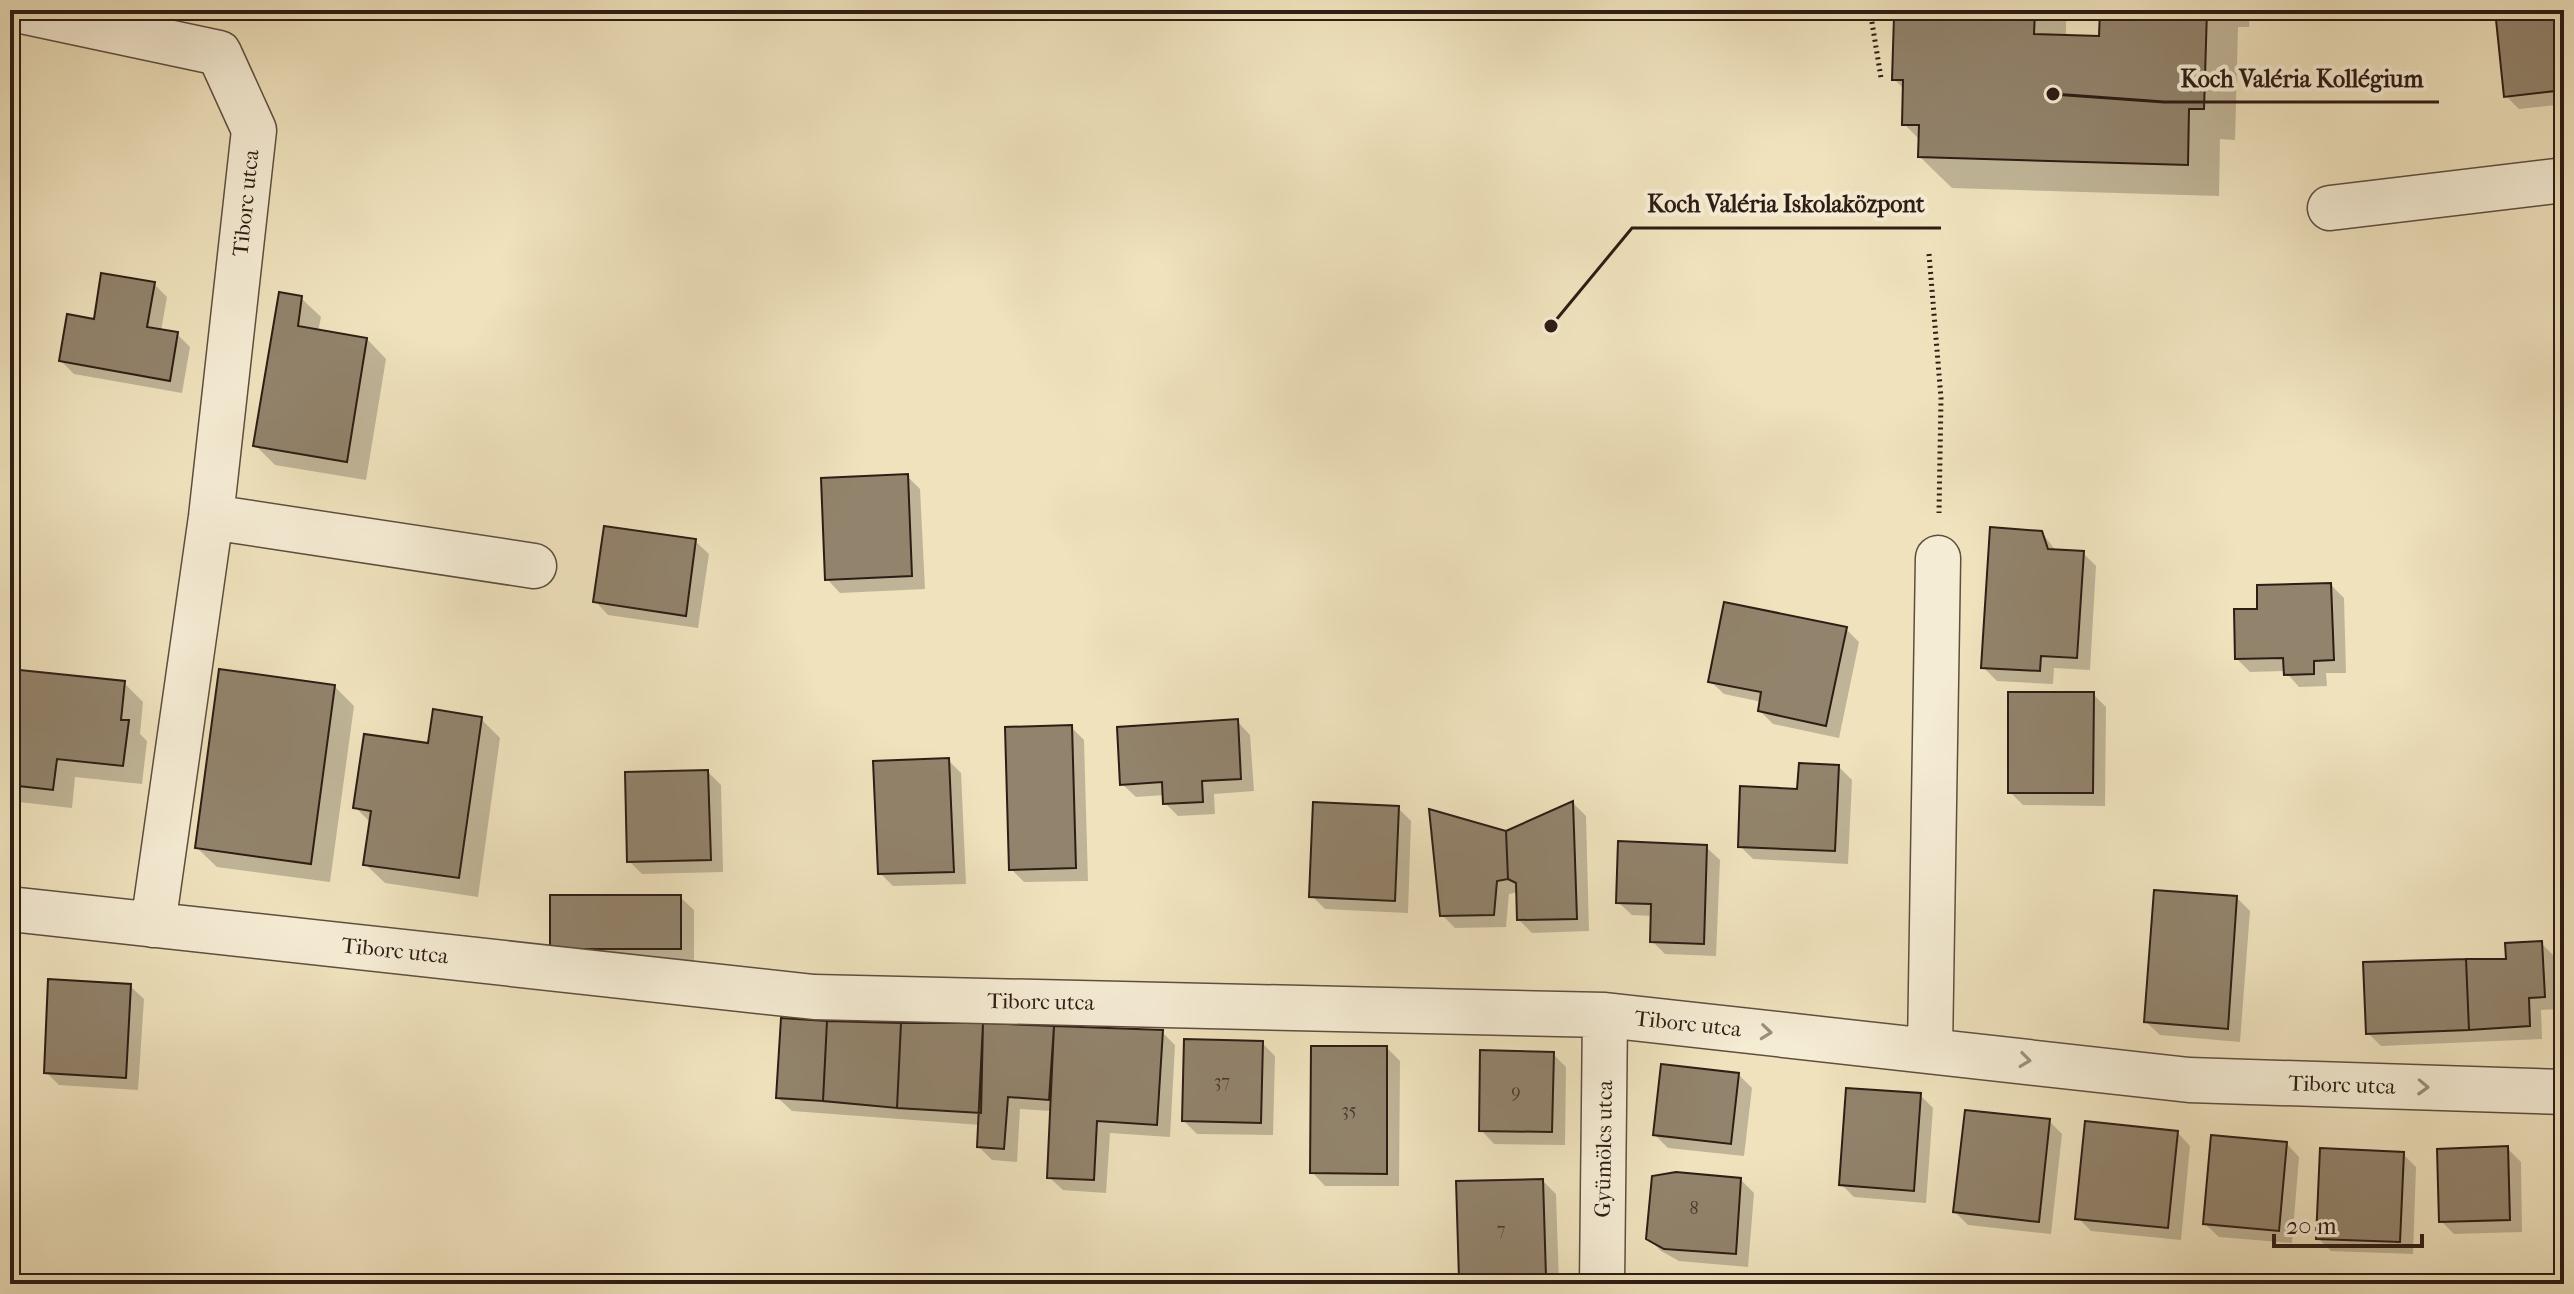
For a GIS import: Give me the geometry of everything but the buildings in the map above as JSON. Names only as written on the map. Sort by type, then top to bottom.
[{"type":"street","name":"Tiborc utca","points":[[17,10],[219,53],[254,130],[211,517],[153,925]]},
{"type":"street","points":[[2330,208],[2564,180]]},
{"type":"street","points":[[211,517],[534,566]]},
{"type":"street","points":[[1930,1049],[1938,558]]},
{"type":"street","name":"Tiborc utca","points":[[10,909],[814,997],[1605,1015],[2189,1080],[2564,1092]]},
{"type":"street","name":"Gyümölcs utca","points":[[1602,1284],[1605,1015]]},
{"type":"path","points":[[1870,10],[1881,78]]},
{"type":"path","points":[[1929,254],[1941,398],[1938,558]]},
{"type":"place","name":"Koch Valéria Kollégium","points":[[2053,94]]},
{"type":"place","name":"Koch Valéria Iskolaközpont","points":[[1551,326]]}]
